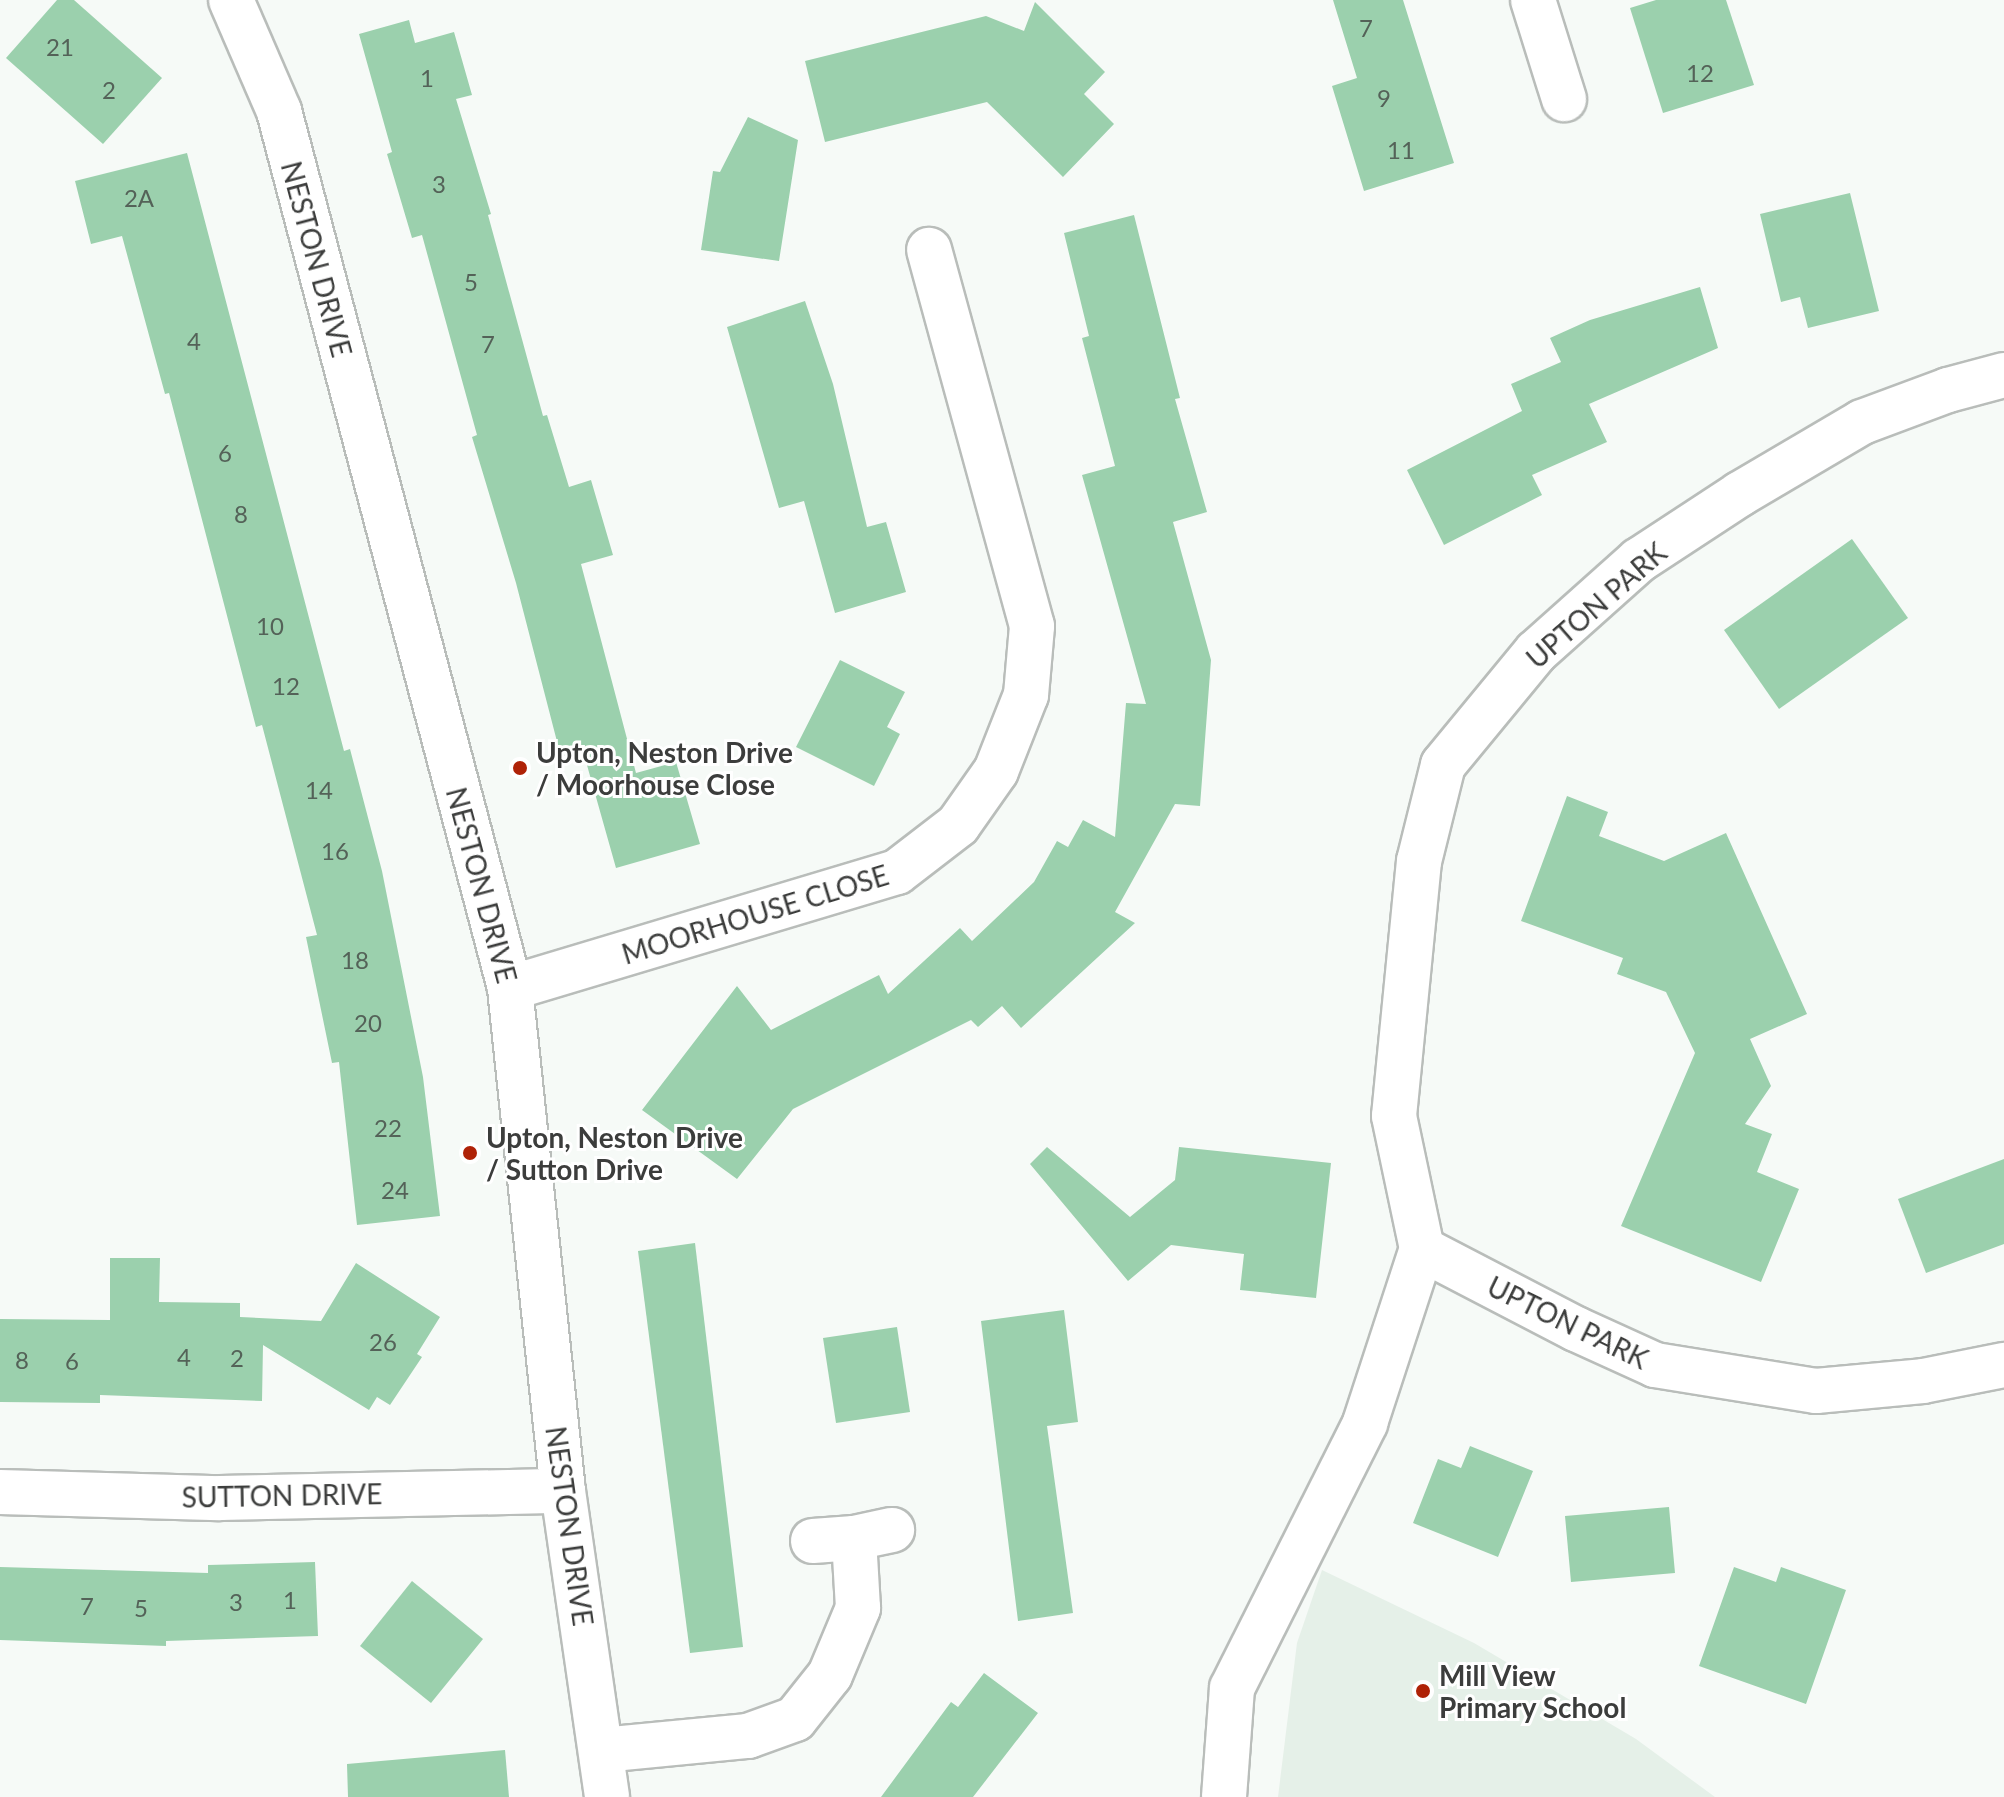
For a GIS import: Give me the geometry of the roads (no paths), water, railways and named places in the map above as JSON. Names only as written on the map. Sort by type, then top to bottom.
[{"type":"street","name":"NESTON DRIVE","points":[[231,0],[279,111],[510,988],[563,1491],[607,1797]]},
{"type":"street","points":[[1533,0],[1564,99]]},
{"type":"street","name":"MOORHOUSE CLOSE","points":[[510,988],[897,872],[958,825],[996,771],[1026,695],[1032,626],[929,250]]},
{"type":"street","name":"UPTON PARK","points":[[2004,375],[1948,390],[1862,422],[1740,494],[1639,560],[1536,652],[1443,765],[1419,861],[1394,1116],[1422,1249],[1576,1329],[1655,1365],[1816,1391],[1923,1381],[2004,1365]]},
{"type":"street","points":[[1224,1797],[1232,1688],[1365,1423],[1422,1249]]},
{"type":"street","name":"SUTTON DRIVE","points":[[0,1492],[220,1498],[563,1491]]},
{"type":"street","points":[[602,1750],[748,1736],[795,1719],[830,1675],[858,1608],[853,1536]]},
{"type":"place","name":"Upton, Neston Drive / Moorhouse Close","points":[[520,768]]},
{"type":"place","name":"Upton, Neston Drive / Sutton Drive","points":[[470,1153]]},
{"type":"place","name":"Mill View Primary School","points":[[1423,1691]]}]
